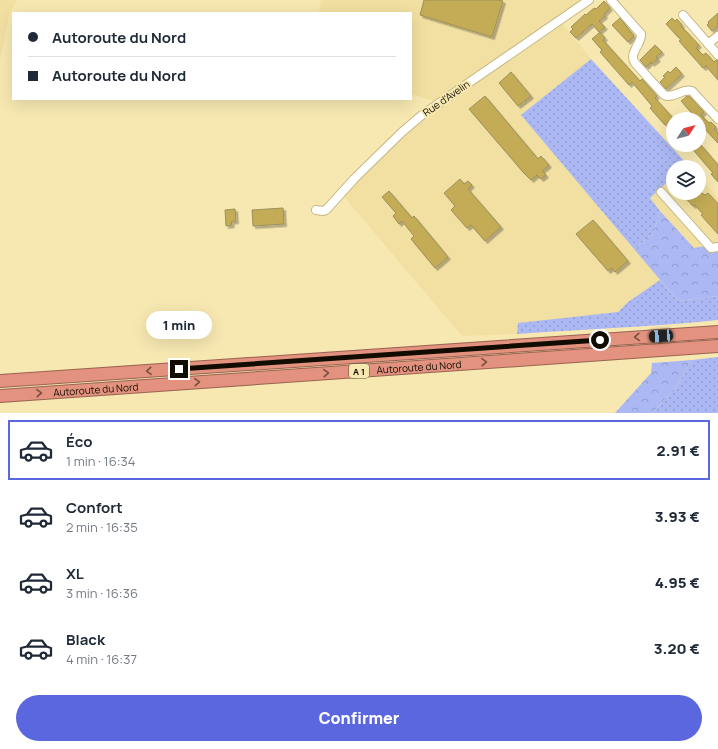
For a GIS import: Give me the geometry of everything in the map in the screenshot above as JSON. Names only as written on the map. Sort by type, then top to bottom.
[{"type":"highway","name":"Autoroute du Nord","points":[[0,381],[718,332]]},
{"type":"highway","name":"Autoroute du Nord","points":[[0,396],[718,346]]},
{"type":"street","name":"Rue d'Avelin","points":[[316,210],[326,210],[356,177],[402,132],[422,115],[589,0]]},
{"type":"street","points":[[611,0],[641,34],[641,39],[633,55],[633,60],[635,63],[664,95],[669,96],[690,90],[694,92],[718,119]]},
{"type":"street","points":[[683,15],[718,55]]},
{"type":"street","points":[[708,44],[718,36]]},
{"type":"street","points":[[661,192],[711,248],[718,247]]},
{"type":"shaded area","points":[[0,0],[17,0],[9,15],[0,61]]},
{"type":"shaded area","points":[[321,0],[581,0],[557,17],[591,59],[521,115],[660,280],[628,302],[618,312],[519,323],[517,334],[462,336],[339,191],[402,127],[422,109],[434,101],[412,94],[412,12],[319,12]]},
{"type":"shaded area","points":[[666,183],[666,200],[706,200],[706,185],[718,198],[718,244],[694,249],[649,198]]},
{"type":"green space","points":[[591,59],[666,141],[666,152],[676,152],[683,160],[666,160],[666,183],[650,198],[660,211],[653,234],[634,249],[521,115]]},
{"type":"green space","points":[[660,211],[694,248],[718,244],[718,296],[678,301],[634,249],[653,234]]},
{"type":"green space","points":[[660,280],[678,301],[718,296],[718,320],[517,334],[518,323],[618,312],[628,302]]},
{"type":"green space","points":[[718,357],[718,413],[652,413],[675,389],[692,360]]},
{"type":"green space","points":[[692,360],[675,389],[652,413],[615,413],[651,373],[652,363]]},
{"type":"building","points":[[424,0],[503,1],[492,37],[420,15]]},
{"type":"building","points":[[604,1],[610,8],[604,14],[605,16],[599,21],[605,27],[599,32],[592,24],[576,38],[570,32],[573,29],[571,27],[585,14],[586,15],[594,8],[596,9]]},
{"type":"building","points":[[718,13],[718,26],[712,31],[707,25],[709,23],[708,22]]},
{"type":"building","points":[[620,18],[634,36],[628,42],[612,25]]},
{"type":"building","points":[[672,18],[675,21],[677,19],[682,25],[681,26],[699,45],[696,48],[703,55],[706,53],[714,62],[718,60],[718,80],[706,66],[703,68],[666,24]]},
{"type":"building","points":[[600,32],[605,38],[603,40],[640,81],[642,79],[657,96],[655,98],[668,112],[666,112],[665,125],[650,108],[652,106],[632,82],[629,85],[600,52],[602,50],[592,39]]},
{"type":"building","points":[[655,45],[662,52],[656,57],[658,59],[652,64],[651,62],[646,67],[640,60]]},
{"type":"building","points":[[676,67],[682,74],[666,89],[660,82],[668,71],[670,73]]},
{"type":"building","points":[[511,72],[531,96],[518,106],[499,83]]},
{"type":"building","points":[[485,96],[538,159],[541,156],[549,165],[542,171],[546,175],[541,179],[537,175],[531,180],[469,109]]},
{"type":"building","points":[[689,96],[704,112],[691,112],[681,101]]},
{"type":"building","points":[[706,120],[709,123],[711,122],[716,127],[714,129],[718,133],[718,143],[706,130]]},
{"type":"building","points":[[706,151],[718,165],[718,182],[706,165],[706,160],[702,160],[695,152]]},
{"type":"building","points":[[460,179],[464,184],[468,181],[472,185],[468,189],[501,227],[485,241],[471,225],[467,228],[451,210],[455,206],[444,193]]},
{"type":"building","points":[[389,191],[412,218],[414,216],[448,257],[435,268],[411,239],[414,236],[402,221],[399,224],[393,216],[396,213],[382,197]]},
{"type":"building","points":[[708,193],[718,204],[718,234],[701,215],[703,214],[695,205],[693,206],[687,200],[706,200],[706,194]]},
{"type":"building","points":[[283,208],[284,224],[253,226],[252,210]]},
{"type":"building","points":[[235,209],[236,221],[231,222],[232,225],[226,226],[225,210]]},
{"type":"building","points":[[593,220],[628,261],[615,272],[612,268],[608,271],[576,234]]},
{"type":"route","points":[[179,369],[600,340]]}]
